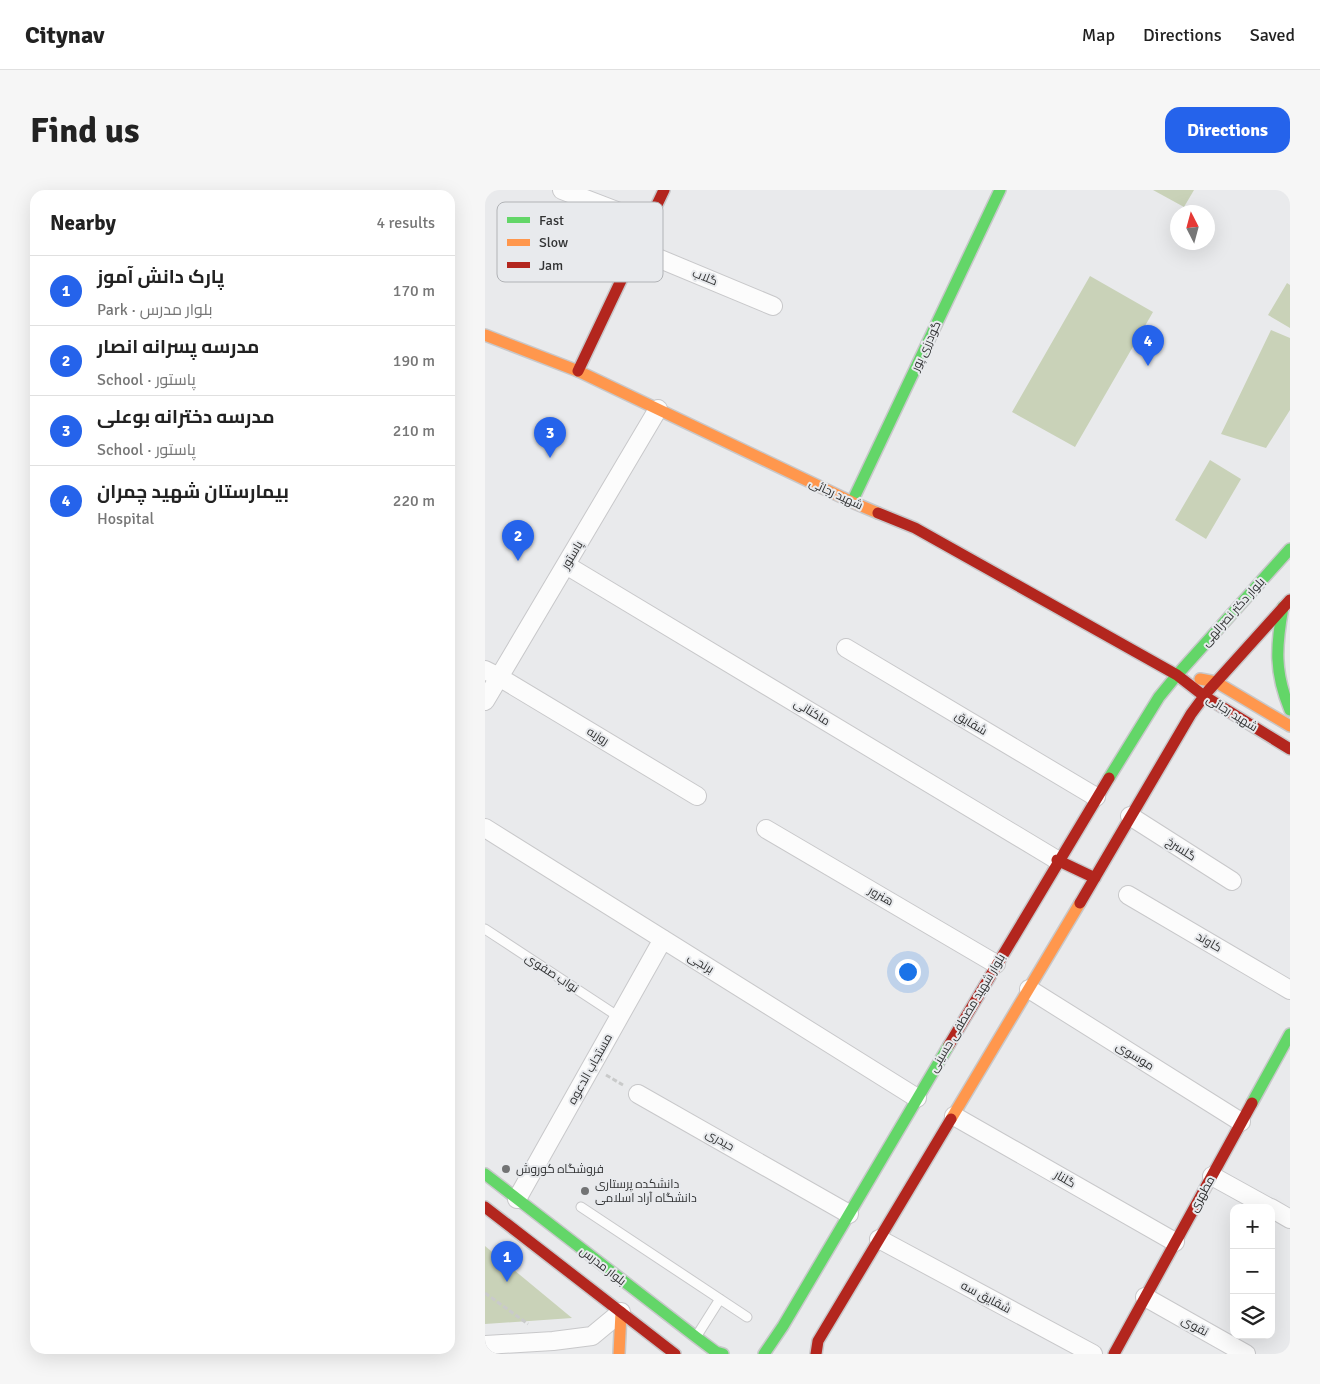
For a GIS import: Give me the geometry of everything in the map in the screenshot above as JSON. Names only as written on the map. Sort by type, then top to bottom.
[{"type":"main road","points":[[658,202],[664,190]]},
{"type":"main road","name":"گودرزی پور","points":[[852,502],[1000,190]]},
{"type":"main road","points":[[579,370],[620,282]]},
{"type":"main road","name":"شهید رجائی","points":[[485,335],[579,370],[852,502],[915,528],[1177,675],[1290,749]]},
{"type":"main road","name":"بلوار دکتر نصرالهی","points":[[1177,675],[1290,549]]},
{"type":"main road","points":[[816,1354],[818,1341],[954,1116],[1175,740],[1206,693],[1287,603]]},
{"type":"main road","points":[[1287,603],[1277,639],[1277,659],[1285,700],[1290,710]]},
{"type":"main road","name":"شهید رجائی","points":[[1177,675],[1216,682],[1290,726]]},
{"type":"main road","name":"بلوار شهید مصطفی حسینی","points":[[764,1354],[783,1326],[1057,860],[1143,721],[1177,675]]},
{"type":"main road","points":[[1057,860],[1095,878]]},
{"type":"main road","name":"مطهری","points":[[1114,1354],[1241,1122],[1284,1059],[1290,1034]]},
{"type":"main road","name":"بلوار مدرس","points":[[485,1174],[696,1337],[717,1352],[723,1354]]},
{"type":"main road","name":"بلوار مدرس","points":[[485,1207],[675,1354]]},
{"type":"main road","points":[[619,1354],[621,1312]]},
{"type":"street","points":[[562,190],[593,202]]},
{"type":"street","name":"گلاب","points":[[663,260],[773,306]]},
{"type":"street","name":"پاستور","points":[[485,701],[492,674],[566,565],[658,409]]},
{"type":"street","name":"ماکنانی","points":[[566,565],[1057,860]]},
{"type":"street","name":"شقایق","points":[[845,648],[1096,797]]},
{"type":"street","name":"روزبه","points":[[492,674],[697,796]]},
{"type":"street","name":"گلسرخ","points":[[1131,816],[1232,881]]},
{"type":"street","name":"برنجی","points":[[485,828],[917,1098]]},
{"type":"street","name":"هنرور","points":[[766,829],[996,964]]},
{"type":"street","name":"کاوند","points":[[1128,895],[1290,990]]},
{"type":"street","name":"مستجاب الدعوه","points":[[517,1199],[663,939]]},
{"type":"street","name":"موسوی","points":[[1029,989],[1241,1122]]},
{"type":"street","name":"حیدری","points":[[638,1094],[849,1214]]},
{"type":"street","name":"گلنار","points":[[954,1116],[1175,1242]]},
{"type":"street","points":[[1212,1176],[1264,1204]]},
{"type":"street","points":[[1275,1210],[1290,1219]]},
{"type":"street","name":"شقایق سه","points":[[879,1240],[1093,1354]]},
{"type":"street","name":"نقوی","points":[[1145,1297],[1246,1354]]},
{"type":"street","points":[[485,1345],[553,1342],[592,1336],[621,1312]]},
{"type":"lane","name":"نواب صفوی","points":[[485,929],[619,1017]]},
{"type":"lane","points":[[581,1207],[747,1316]]},
{"type":"lane","points":[[696,1337],[720,1299]]},
{"type":"path","points":[[591,1066],[638,1094]]},
{"type":"path","points":[[485,1293],[553,1342]]},
{"type":"green space","points":[[1153,190],[1194,190],[1185,205],[1180,205]]},
{"type":"green space","points":[[1090,276],[1153,312],[1075,447],[1012,412]]},
{"type":"green space","points":[[1287,283],[1290,285],[1290,328],[1268,315]]},
{"type":"green space","points":[[1271,330],[1290,338],[1290,410],[1266,448],[1221,434]]},
{"type":"green space","points":[[1210,460],[1241,479],[1206,539],[1175,520]]},
{"type":"green space","points":[[485,1246],[572,1318],[485,1324]]},
{"type":"traffic: fast","points":[[852,502],[1000,190]]},
{"type":"traffic: fast","points":[[1109,778],[1159,697],[1290,549]]},
{"type":"traffic: fast","points":[[1283,607],[1278,659],[1281,683],[1290,710]]},
{"type":"traffic: fast","points":[[1252,1103],[1290,1034]]},
{"type":"traffic: fast","points":[[764,1354],[783,1326],[949,1045]]},
{"type":"traffic: fast","points":[[485,1174],[696,1337],[716,1352],[723,1354]]},
{"type":"traffic: slow","points":[[485,335],[578,371],[878,513]]},
{"type":"traffic: slow","points":[[1200,679],[1216,682],[1290,726]]},
{"type":"traffic: slow","points":[[951,1119],[1080,903]]},
{"type":"traffic: slow","points":[[619,1354],[621,1312]]},
{"type":"traffic: jam","points":[[658,202],[664,190]]},
{"type":"traffic: jam","points":[[578,371],[620,282]]},
{"type":"traffic: jam","points":[[878,513],[915,528],[1177,675],[1204,696],[1290,749]]},
{"type":"traffic: jam","points":[[1080,903],[1191,714],[1208,691],[1290,600]]},
{"type":"traffic: jam","points":[[949,1045],[1109,778]]},
{"type":"traffic: jam","points":[[1057,860],[1095,878]]},
{"type":"traffic: jam","points":[[1114,1354],[1252,1103]]},
{"type":"traffic: jam","points":[[816,1354],[818,1341],[951,1119]]},
{"type":"traffic: jam","points":[[485,1207],[675,1354]]},
{"type":"place","name":"بیمارستان شهید چمران","points":[[1148,366]]},
{"type":"place","name":"مدرسه دخترانه بوعلی","points":[[550,458]]},
{"type":"place","name":"مدرسه پسرانه انصار","points":[[518,561]]},
{"type":"place","name":"فروشگاه کوروش","points":[[506,1169]]},
{"type":"place","name":"دانشکده پرستاری دانشگاه آراد اسلامی","points":[[585,1191]]},
{"type":"place","name":"پارک دانش آموز","points":[[507,1282]]}]
